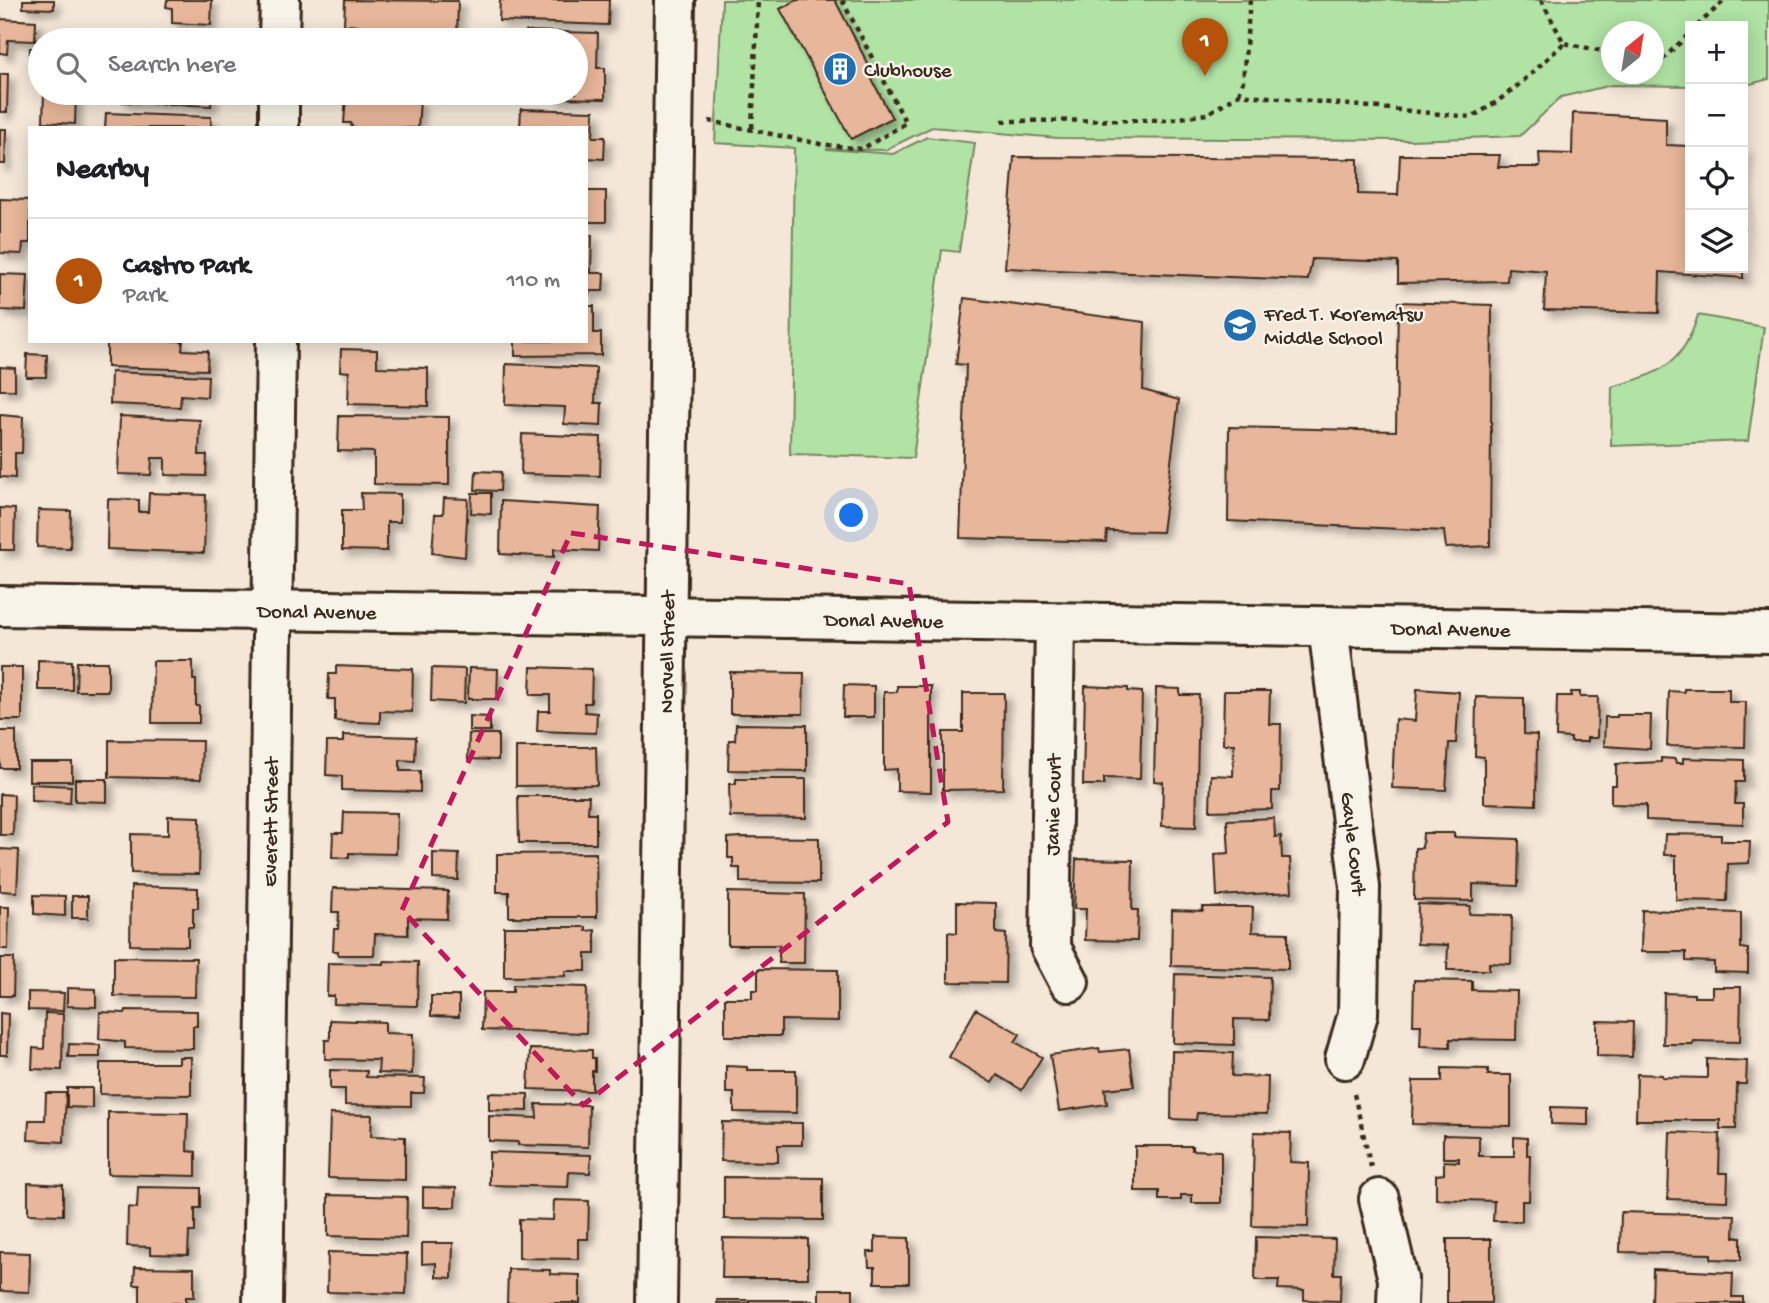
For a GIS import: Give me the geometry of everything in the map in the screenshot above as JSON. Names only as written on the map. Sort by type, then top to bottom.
[{"type":"street","points":[[279,28],[280,0]]},
{"type":"street","name":"Norvell Street","points":[[657,1303],[675,0]]},
{"type":"street","points":[[279,105],[279,126]]},
{"type":"street","name":"Everett Street","points":[[262,1303],[276,343]]},
{"type":"street","name":"Donal Avenue","points":[[0,606],[1769,633]]},
{"type":"street","name":"Janie Court","points":[[1055,623],[1050,946],[1069,982]]},
{"type":"street","name":"Gayle Court","points":[[1328,626],[1360,887],[1358,1014],[1345,1059]]},
{"type":"street","points":[[1379,1199],[1398,1279],[1397,1303]]},
{"type":"path","points":[[752,128],[758,0]]},
{"type":"path","points":[[717,121],[820,144],[862,149],[906,123],[842,0]]},
{"type":"path","points":[[1239,94],[1243,81],[1250,0]]},
{"type":"path","points":[[1541,0],[1564,43]]},
{"type":"path","points":[[1702,21],[1725,0]]},
{"type":"path","points":[[1664,58],[1685,38]]},
{"type":"path","points":[[1002,121],[1167,120],[1207,114],[1239,94],[1471,117],[1490,108],[1564,43]]},
{"type":"path","points":[[1564,43],[1601,51]]},
{"type":"path","points":[[1345,1059],[1379,1199]]},
{"type":"highlighted area","points":[[571,533],[909,584],[948,822],[583,1105],[402,910]]},
{"type":"green space","points":[[722,0],[1769,0],[1769,79],[1748,85],[1748,21],[1685,21],[1685,86],[1612,85],[1561,97],[1520,136],[1410,140],[1058,138],[932,127],[885,150],[826,149],[893,154],[927,137],[975,143],[959,252],[942,250],[913,458],[790,454],[794,148],[715,143]]},
{"type":"green space","points":[[1698,315],[1764,327],[1748,441],[1611,446],[1612,387],[1643,377],[1667,365],[1685,346]]},
{"type":"building","points":[[23,0],[54,0],[54,9],[23,8]]},
{"type":"building","points":[[167,0],[212,0],[211,25],[172,23],[172,8],[166,7]]},
{"type":"building","points":[[345,0],[458,1],[457,28],[367,28],[344,25]]},
{"type":"building","points":[[500,0],[609,0],[608,25],[499,21]]},
{"type":"building","name":"Clubhouse","points":[[797,0],[835,0],[892,118],[851,139],[780,9]]},
{"type":"building","points":[[0,14],[1,19],[36,21],[36,28],[28,28],[28,41],[8,40],[7,54],[0,53]]},
{"type":"building","points":[[588,33],[598,33],[597,68],[605,68],[605,99],[588,99]]},
{"type":"building","points":[[0,74],[8,74],[7,112],[0,112]]},
{"type":"building","points":[[44,105],[76,105],[75,124],[43,122]]},
{"type":"building","points":[[345,105],[420,105],[418,126],[352,126],[351,123],[344,123]]},
{"type":"building","points":[[521,109],[594,111],[593,137],[605,137],[604,159],[588,158],[588,126],[520,126]]},
{"type":"building","points":[[106,113],[211,117],[211,126],[105,126]]},
{"type":"building","points":[[1573,113],[1666,118],[1666,145],[1685,146],[1685,273],[1743,273],[1743,278],[1660,272],[1659,313],[1544,310],[1546,271],[1508,268],[1507,281],[1398,283],[1398,262],[1312,259],[1308,280],[1005,268],[1014,157],[1358,159],[1358,194],[1398,195],[1400,155],[1500,155],[1498,167],[1540,167],[1539,153],[1572,154]]},
{"type":"building","points":[[0,129],[6,129],[5,164],[0,164]]},
{"type":"building","points":[[588,191],[606,191],[606,222],[588,222]]},
{"type":"building","points":[[0,199],[28,200],[28,243],[23,243],[22,254],[0,253]]},
{"type":"building","points":[[588,235],[592,235],[591,273],[604,273],[603,291],[591,291],[590,295]]},
{"type":"building","points":[[0,274],[28,275],[26,311],[0,310]]},
{"type":"building","points":[[964,298],[1145,322],[1143,390],[1179,400],[1162,532],[1107,531],[1106,542],[960,538],[966,365],[956,364]]},
{"type":"building","points":[[1398,302],[1492,305],[1490,546],[1446,548],[1444,531],[1228,521],[1229,427],[1396,431]]},
{"type":"building","points":[[588,306],[594,306],[594,333],[601,333],[601,355],[515,356],[515,343],[588,343]]},
{"type":"building","points":[[107,343],[183,343],[182,350],[208,351],[207,370],[107,367]]},
{"type":"building","points":[[341,349],[377,350],[377,367],[428,368],[428,406],[348,404],[349,372],[340,371]]},
{"type":"building","points":[[27,354],[47,355],[46,377],[26,377]]},
{"type":"building","points":[[506,364],[596,368],[595,403],[602,403],[601,426],[564,424],[565,407],[505,405]]},
{"type":"building","points":[[0,367],[15,368],[15,390],[0,390]]},
{"type":"building","points":[[111,372],[208,376],[207,397],[181,395],[180,407],[110,404]]},
{"type":"building","points":[[0,415],[23,417],[22,453],[15,453],[15,478],[0,477]]},
{"type":"building","points":[[120,416],[200,420],[199,455],[207,455],[206,476],[165,475],[165,458],[152,458],[151,475],[118,474]]},
{"type":"building","points":[[339,416],[449,417],[449,485],[374,484],[374,452],[338,451]]},
{"type":"building","points":[[522,434],[601,437],[600,476],[521,474]]},
{"type":"building","points":[[476,471],[501,472],[500,491],[475,490]]},
{"type":"building","points":[[149,493],[206,495],[204,553],[107,549],[108,499],[139,500],[139,512],[148,512]]},
{"type":"building","points":[[361,493],[400,494],[400,522],[387,522],[387,551],[342,550],[342,510],[362,510]]},
{"type":"building","points":[[472,493],[491,493],[491,514],[471,513]]},
{"type":"building","points":[[444,498],[468,499],[465,557],[432,553],[435,514],[443,514]]},
{"type":"building","points":[[501,501],[600,507],[598,551],[554,549],[554,557],[500,554]]},
{"type":"building","points":[[0,508],[15,509],[14,550],[0,550]]},
{"type":"building","points":[[38,510],[71,511],[70,548],[37,547]]},
{"type":"building","points":[[38,660],[72,661],[72,690],[38,690]]},
{"type":"building","points":[[153,661],[193,661],[199,723],[152,723]]},
{"type":"building","points":[[77,662],[108,662],[108,691],[76,691]]},
{"type":"building","points":[[336,666],[413,669],[412,712],[380,711],[380,723],[335,721],[335,699],[328,699],[329,674],[336,674]]},
{"type":"building","points":[[0,667],[22,667],[22,720],[0,720]]},
{"type":"building","points":[[531,667],[592,669],[591,703],[584,703],[585,712],[597,713],[596,733],[537,731],[538,711],[550,711],[550,695],[530,695]]},
{"type":"building","points":[[432,668],[465,669],[464,703],[431,701]]},
{"type":"building","points":[[469,668],[498,669],[497,699],[468,699]]},
{"type":"building","points":[[730,672],[804,673],[803,714],[730,714]]},
{"type":"building","points":[[844,685],[874,686],[874,717],[843,717]]},
{"type":"building","points":[[897,686],[931,686],[931,792],[897,791],[897,769],[884,770],[884,692],[897,692]]},
{"type":"building","points":[[1085,686],[1128,688],[1128,691],[1142,692],[1140,779],[1104,778],[1104,785],[1083,785]]},
{"type":"building","points":[[1156,688],[1180,689],[1180,695],[1199,695],[1196,827],[1162,826],[1163,782],[1154,781]]},
{"type":"building","points":[[1417,689],[1459,692],[1456,743],[1449,743],[1446,790],[1392,788],[1395,719],[1415,721]]},
{"type":"building","points":[[1684,689],[1729,689],[1729,702],[1746,702],[1745,747],[1667,746],[1669,691],[1684,692]]},
{"type":"building","points":[[1224,691],[1270,691],[1269,724],[1281,724],[1280,791],[1272,791],[1272,809],[1210,811],[1211,775],[1233,776],[1234,744],[1223,744]]},
{"type":"building","points":[[1571,692],[1580,692],[1580,697],[1598,697],[1597,738],[1587,738],[1587,742],[1571,742],[1571,738],[1556,737],[1557,696],[1571,696]]},
{"type":"building","points":[[963,693],[1004,693],[1003,789],[943,790],[943,732],[963,732]]},
{"type":"building","points":[[1476,697],[1524,698],[1524,734],[1537,735],[1536,805],[1484,803],[1484,757],[1475,756]]},
{"type":"building","points":[[1651,715],[1650,749],[1604,746],[1605,717]]},
{"type":"building","points":[[469,716],[490,717],[490,731],[469,731]]},
{"type":"building","points":[[736,724],[807,725],[807,771],[728,770],[729,740],[735,740]]},
{"type":"building","points":[[0,731],[16,731],[16,768],[0,768]]},
{"type":"building","points":[[469,734],[498,734],[498,760],[468,759]]},
{"type":"building","points":[[343,735],[416,737],[415,761],[400,760],[400,771],[420,771],[420,792],[342,790],[342,776],[326,775],[327,742],[343,742]]},
{"type":"building","points":[[109,740],[202,741],[201,779],[109,777]]},
{"type":"building","points":[[516,747],[596,747],[597,785],[516,786]]},
{"type":"building","points":[[1661,758],[1675,759],[1676,763],[1683,763],[1683,758],[1744,760],[1744,782],[1736,782],[1735,804],[1743,804],[1743,824],[1646,820],[1646,805],[1611,804],[1611,785],[1616,785],[1616,764],[1661,762]]},
{"type":"building","points":[[29,762],[72,762],[72,781],[29,781]]},
{"type":"building","points":[[75,779],[107,779],[107,802],[75,801]]},
{"type":"building","points":[[736,779],[806,779],[806,818],[730,817],[729,784],[736,784]]},
{"type":"building","points":[[31,784],[71,786],[70,803],[31,801]]},
{"type":"building","points":[[0,794],[14,795],[13,835],[0,835]]},
{"type":"building","points":[[518,796],[589,796],[588,813],[596,813],[596,843],[519,843]]},
{"type":"building","points":[[344,812],[397,813],[396,854],[349,853],[349,858],[332,857],[333,833],[343,833]]},
{"type":"building","points":[[168,816],[200,817],[199,874],[131,873],[131,834],[168,835]]},
{"type":"building","points":[[1274,818],[1275,837],[1281,836],[1282,858],[1290,858],[1292,892],[1217,896],[1215,854],[1229,853],[1227,820]]},
{"type":"building","points":[[1423,833],[1519,839],[1518,886],[1473,884],[1473,901],[1414,900],[1415,848],[1422,848]]},
{"type":"building","points":[[1665,834],[1721,835],[1721,841],[1750,841],[1749,863],[1728,864],[1727,901],[1676,900],[1676,855],[1664,855]]},
{"type":"building","points":[[728,838],[819,838],[819,883],[740,882],[740,868],[733,868],[733,858],[728,858]]},
{"type":"building","points":[[0,849],[19,850],[17,892],[0,891]]},
{"type":"building","points":[[433,853],[459,854],[458,880],[433,879]]},
{"type":"building","points":[[596,853],[597,917],[509,917],[509,892],[497,892],[497,854]]},
{"type":"building","points":[[1076,859],[1133,860],[1132,910],[1138,910],[1137,941],[1085,940],[1086,909],[1074,909]]},
{"type":"building","points":[[131,886],[198,888],[198,908],[193,908],[193,927],[188,927],[188,946],[130,945]]},
{"type":"building","points":[[333,888],[448,891],[447,919],[408,918],[408,935],[375,934],[374,955],[338,955],[338,951],[333,951],[334,929],[338,929],[339,912],[332,912]]},
{"type":"building","points":[[728,892],[805,894],[804,963],[779,963],[779,945],[728,945]]},
{"type":"building","points":[[34,895],[65,896],[65,916],[34,914]]},
{"type":"building","points":[[72,896],[88,896],[88,918],[72,918]]},
{"type":"building","points":[[957,902],[996,903],[996,933],[1006,934],[1005,983],[948,982],[948,932],[957,933]]},
{"type":"building","points":[[1418,904],[1470,906],[1469,914],[1512,915],[1511,964],[1489,963],[1489,970],[1447,970],[1448,945],[1417,944]]},
{"type":"building","points":[[0,907],[9,907],[8,949],[0,949]]},
{"type":"building","points":[[1203,907],[1253,907],[1252,932],[1288,933],[1288,969],[1171,966],[1172,910],[1203,911]]},
{"type":"building","points":[[1642,910],[1741,913],[1741,948],[1748,949],[1748,973],[1714,972],[1714,962],[1686,961],[1686,952],[1641,952]]},
{"type":"building","points":[[504,927],[586,927],[586,931],[595,930],[595,954],[586,954],[586,971],[565,971],[565,976],[504,977]]},
{"type":"building","points":[[114,957],[196,958],[195,997],[114,996]]},
{"type":"building","points":[[0,958],[14,958],[13,996],[0,996]]},
{"type":"building","points":[[384,961],[418,962],[417,1006],[334,1004],[334,996],[327,996],[328,963],[384,964]]},
{"type":"building","points":[[758,969],[838,970],[838,1021],[781,1020],[781,1036],[725,1036],[725,998],[752,998],[752,990],[758,990]]},
{"type":"building","points":[[1175,974],[1270,977],[1269,1020],[1234,1019],[1234,1045],[1173,1043]]},
{"type":"building","points":[[1414,980],[1472,981],[1472,990],[1517,991],[1516,1040],[1450,1039],[1450,1047],[1420,1046],[1421,1025],[1413,1025]]},
{"type":"building","points":[[513,985],[587,987],[586,1033],[482,1030],[483,992],[513,992]]},
{"type":"building","points":[[1712,987],[1741,987],[1740,1042],[1693,1041],[1693,1044],[1663,1044],[1664,993],[1712,997]]},
{"type":"building","points":[[67,988],[96,989],[96,1007],[67,1006]]},
{"type":"building","points":[[28,992],[64,993],[63,1011],[28,1010]]},
{"type":"building","points":[[431,996],[459,996],[459,1017],[431,1016]]},
{"type":"building","points":[[976,1009],[1020,1034],[1015,1042],[1042,1057],[1022,1090],[997,1075],[992,1083],[949,1057]]},
{"type":"building","points":[[126,1010],[197,1011],[197,1026],[193,1026],[193,1049],[125,1048],[125,1042],[99,1039],[100,1012],[125,1013]]},
{"type":"building","points":[[0,1013],[8,1014],[7,1055],[0,1055]]},
{"type":"building","points":[[45,1013],[63,1014],[62,1070],[32,1069],[33,1048],[44,1049]]},
{"type":"building","points":[[330,1020],[385,1022],[385,1033],[413,1034],[412,1074],[378,1073],[379,1060],[325,1059],[325,1040],[330,1040]]},
{"type":"building","points":[[1597,1021],[1633,1022],[1632,1057],[1597,1056]]},
{"type":"building","points":[[69,1044],[100,1045],[100,1057],[68,1057]]},
{"type":"building","points":[[1099,1048],[1100,1052],[1129,1049],[1134,1086],[1105,1089],[1107,1104],[1059,1111],[1050,1055]]},
{"type":"building","points":[[530,1049],[592,1050],[595,1071],[592,1071],[592,1091],[528,1089]]},
{"type":"building","points":[[1172,1051],[1233,1053],[1232,1076],[1268,1077],[1267,1114],[1197,1113],[1196,1120],[1171,1119]]},
{"type":"building","points":[[179,1057],[191,1057],[191,1095],[100,1094],[100,1063],[179,1063]]},
{"type":"building","points":[[1707,1059],[1747,1061],[1746,1084],[1737,1084],[1736,1129],[1720,1129],[1720,1120],[1636,1120],[1637,1074],[1707,1078]]},
{"type":"building","points":[[726,1066],[747,1067],[747,1070],[796,1070],[796,1113],[734,1112],[734,1093],[726,1093]]},
{"type":"building","points":[[1442,1068],[1488,1069],[1488,1075],[1511,1075],[1511,1126],[1412,1124],[1413,1081],[1442,1081]]},
{"type":"building","points":[[330,1070],[367,1071],[366,1077],[425,1078],[424,1093],[411,1093],[411,1106],[345,1105],[345,1089],[330,1089]]},
{"type":"building","points":[[67,1088],[92,1088],[92,1108],[67,1107]]},
{"type":"building","points":[[46,1093],[66,1093],[64,1142],[28,1140],[29,1120],[45,1120]]},
{"type":"building","points":[[489,1093],[528,1094],[528,1111],[489,1110]]},
{"type":"building","points":[[536,1104],[589,1105],[588,1147],[518,1145],[518,1142],[489,1141],[489,1116],[537,1118]]},
{"type":"building","points":[[1551,1107],[1588,1108],[1588,1125],[1551,1124]]},
{"type":"building","points":[[108,1112],[188,1113],[187,1151],[196,1152],[196,1176],[108,1174]]},
{"type":"building","points":[[330,1114],[372,1115],[371,1136],[405,1137],[405,1180],[328,1178]]},
{"type":"building","points":[[722,1122],[802,1123],[802,1145],[778,1145],[778,1162],[721,1161]]},
{"type":"building","points":[[1254,1132],[1291,1133],[1290,1162],[1309,1163],[1308,1227],[1252,1226]]},
{"type":"building","points":[[1670,1132],[1720,1134],[1719,1173],[1728,1173],[1727,1201],[1668,1199]]},
{"type":"building","points":[[1443,1135],[1479,1136],[1479,1156],[1514,1156],[1514,1137],[1527,1138],[1527,1155],[1530,1155],[1529,1201],[1522,1201],[1522,1221],[1493,1221],[1494,1201],[1436,1199],[1436,1175],[1444,1174],[1444,1161],[1459,1162],[1459,1158],[1443,1158]]},
{"type":"building","points":[[1135,1146],[1192,1146],[1192,1150],[1221,1151],[1221,1203],[1192,1203],[1192,1195],[1181,1195],[1181,1200],[1159,1200],[1159,1191],[1135,1191]]},
{"type":"building","points":[[489,1152],[591,1155],[590,1173],[569,1172],[568,1187],[489,1185]]},
{"type":"building","points":[[724,1177],[823,1178],[823,1220],[724,1219]]},
{"type":"building","points":[[28,1183],[63,1185],[63,1215],[28,1214]]},
{"type":"building","points":[[138,1187],[201,1188],[201,1208],[195,1208],[195,1232],[189,1232],[188,1255],[150,1254],[150,1247],[127,1246],[128,1207],[137,1208]]},
{"type":"building","points":[[423,1187],[456,1188],[455,1207],[423,1207]]},
{"type":"building","points":[[328,1195],[407,1197],[406,1238],[328,1236]]},
{"type":"building","points":[[554,1200],[589,1201],[588,1239],[578,1239],[578,1259],[519,1258],[519,1219],[553,1220]]},
{"type":"building","points":[[1621,1212],[1735,1215],[1734,1237],[1741,1237],[1741,1260],[1711,1259],[1711,1254],[1620,1252]]},
{"type":"building","points":[[875,1237],[909,1238],[909,1283],[875,1283],[875,1267],[869,1267],[868,1252],[875,1252]]},
{"type":"building","points":[[1256,1237],[1335,1239],[1334,1274],[1341,1274],[1340,1301],[1304,1300],[1304,1290],[1278,1289],[1279,1280],[1255,1280]]},
{"type":"building","points":[[723,1238],[808,1239],[808,1278],[722,1278]]},
{"type":"building","points":[[1447,1239],[1491,1239],[1491,1303],[1447,1303]]},
{"type":"building","points":[[422,1243],[453,1243],[452,1278],[436,1277],[436,1263],[422,1264]]},
{"type":"building","points":[[0,1252],[30,1253],[29,1292],[0,1291]]},
{"type":"building","points":[[328,1252],[407,1254],[406,1294],[327,1292]]},
{"type":"building","points":[[135,1267],[194,1268],[194,1297],[186,1297],[186,1303],[140,1303],[140,1285],[134,1285]]},
{"type":"building","points":[[508,1269],[550,1270],[550,1274],[580,1275],[580,1303],[507,1303]]},
{"type":"building","points":[[1653,1269],[1733,1273],[1732,1297],[1743,1297],[1743,1303],[1652,1303]]},
{"type":"building","points":[[819,1289],[853,1289],[853,1303],[819,1303]]},
{"type":"building","points":[[717,1300],[813,1300],[813,1303],[717,1303]]},
{"type":"place","name":"Clubhouse","points":[[840,69]]},
{"type":"place","name":"Castro Park","points":[[1205,76]]},
{"type":"place","name":"Fred T. Korematsu Middle School","points":[[1240,325]]}]
